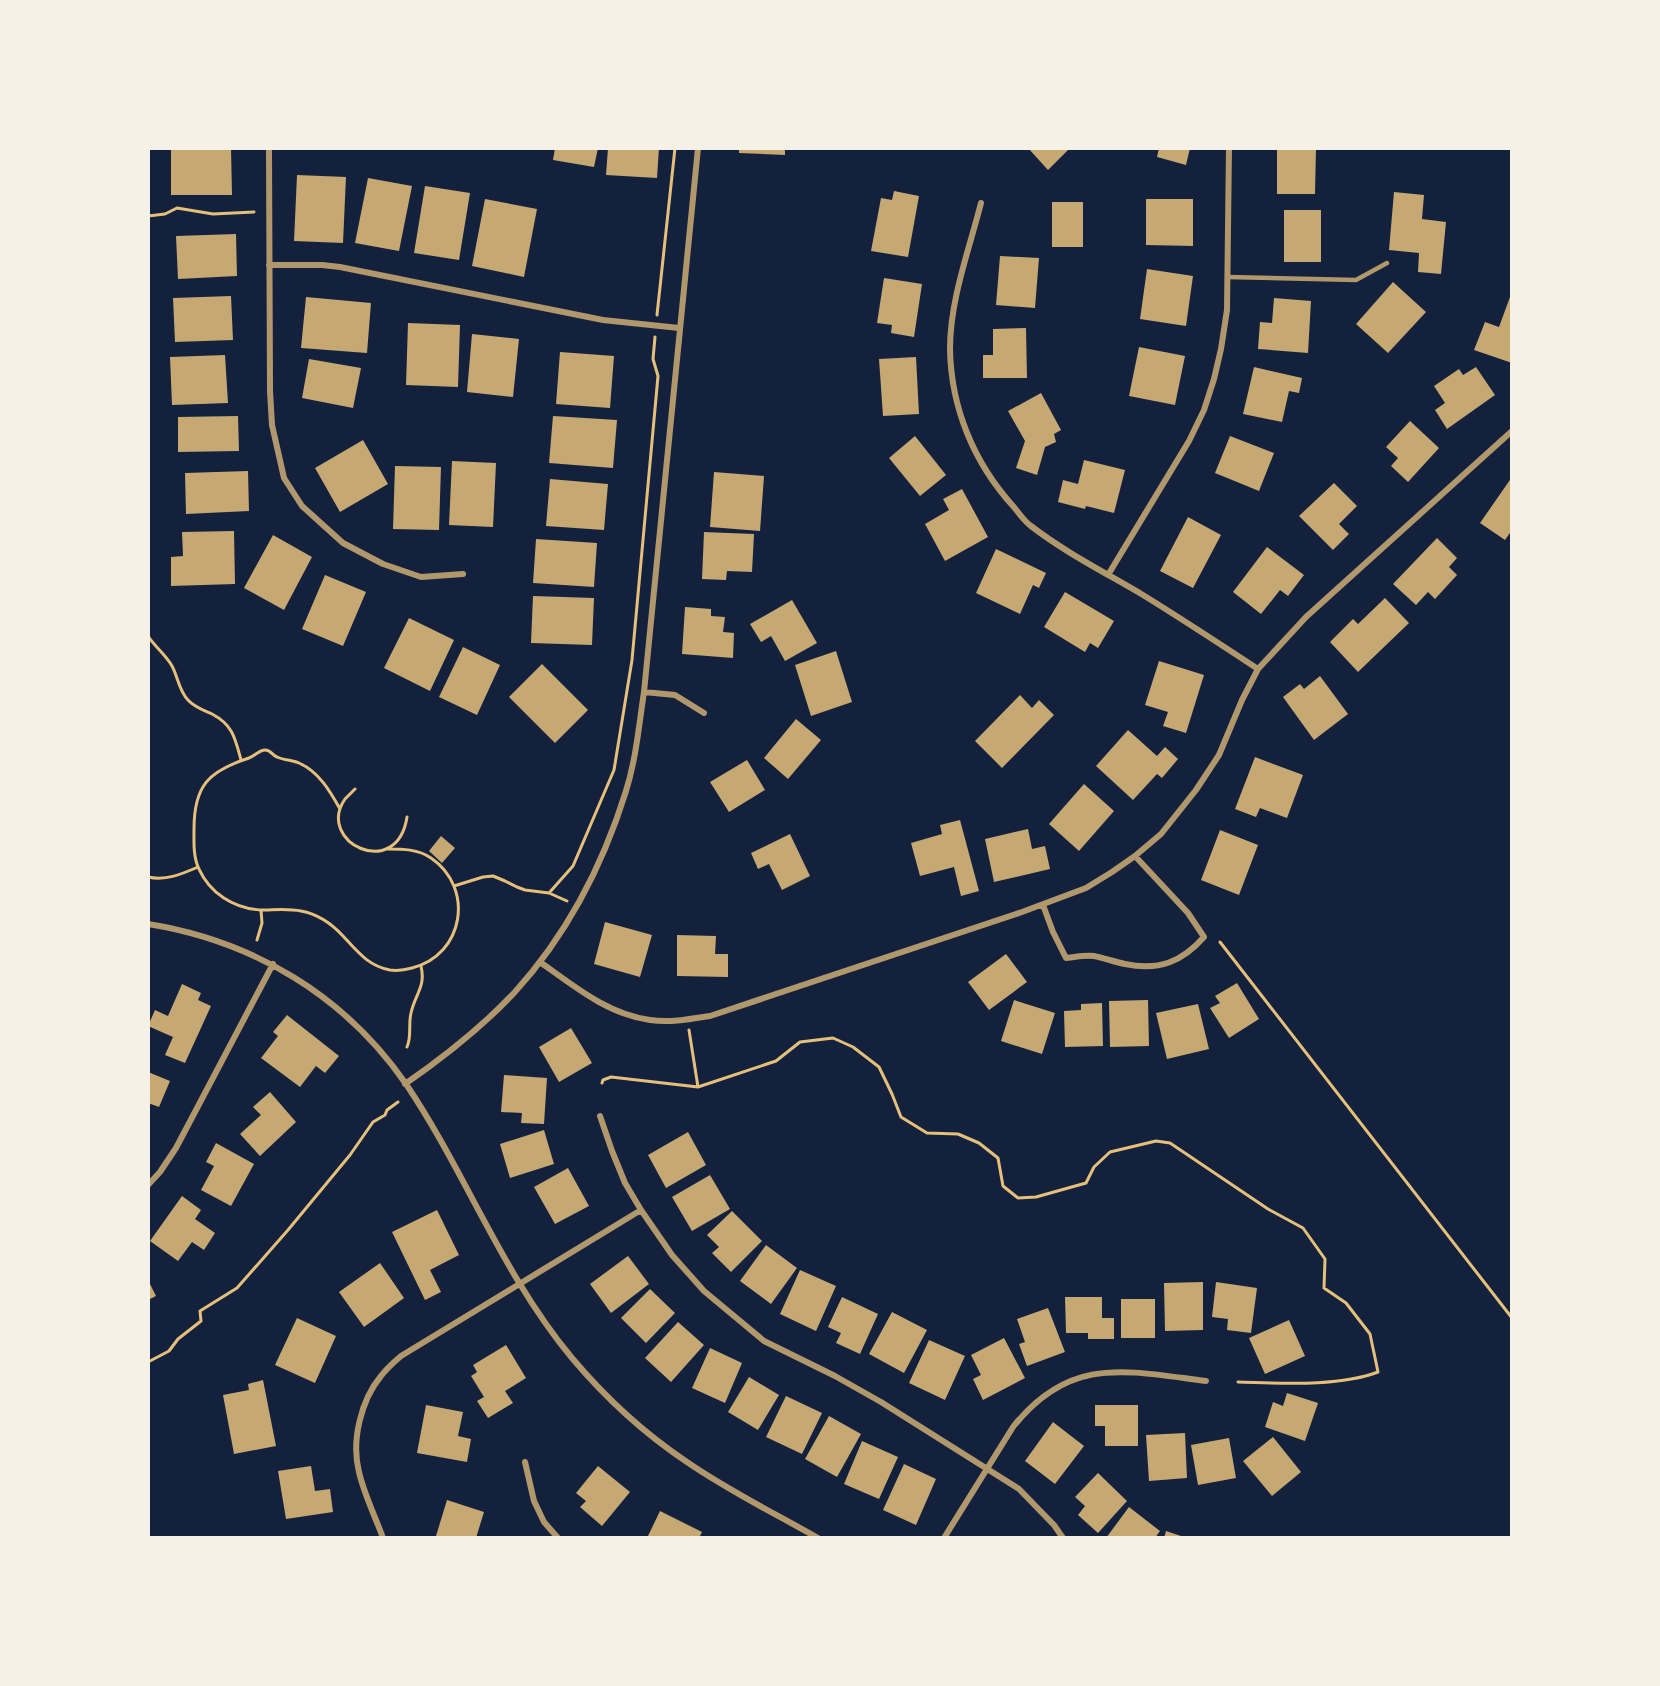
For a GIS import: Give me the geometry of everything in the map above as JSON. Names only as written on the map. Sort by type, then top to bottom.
[{"type":"street","points":[[269,148],[270,391],[272,424],[284,478],[302,506],[343,543],[383,564],[422,577],[463,574]]},
{"type":"street","points":[[405,1084],[474,1031],[513,994],[540,962],[571,917],[590,881],[626,790],[636,750],[644,692],[698,148]]},
{"type":"street","points":[[1108,575],[1189,441],[1204,410],[1214,379],[1227,310],[1229,148]]},
{"type":"street","points":[[981,203],[958,289],[952,319],[950,349],[958,406],[983,468],[999,491],[1029,524],[1258,669]]},
{"type":"street","points":[[269,265],[340,267],[603,320],[679,328]]},
{"type":"street","points":[[540,962],[581,992],[627,1015],[651,1020],[710,1016],[1086,888],[1135,856],[1161,834],[1196,790],[1219,755],[1258,669],[1305,617],[1512,431]]},
{"type":"street","points":[[644,692],[675,695],[704,712]]},
{"type":"street","points":[[1043,904],[1066,958],[1092,956],[1143,966],[1167,964],[1181,957],[1192,950],[1204,937],[1188,913],[1135,856]]},
{"type":"street","points":[[148,924],[215,940],[273,964],[313,989],[341,1012],[373,1042],[405,1084],[443,1147],[519,1284],[550,1330],[601,1390],[685,1461],[726,1487],[818,1538]]},
{"type":"street","points":[[148,1185],[176,1148],[273,964]]},
{"type":"street","points":[[600,1116],[612,1151],[641,1210],[672,1255],[704,1291],[764,1341],[836,1376],[881,1402],[1019,1489],[1054,1525],[1063,1538]]},
{"type":"street","points":[[383,1538],[359,1472],[356,1448],[358,1424],[367,1400],[380,1377],[401,1356],[641,1210]]},
{"type":"street","points":[[944,1538],[1013,1427],[1025,1412],[1046,1394],[1066,1383],[1111,1371],[1206,1381]]},
{"type":"street","points":[[525,1462],[534,1502],[544,1522],[558,1538]]},
{"type":"lane","points":[[1227,278],[1356,280],[1387,263]]},
{"type":"path","points":[[549,893],[573,866],[614,771],[632,660],[658,376],[653,359],[675,148]]},
{"type":"path","points":[[148,216],[165,214],[177,208],[213,214],[254,212]]},
{"type":"path","points":[[148,636],[171,664],[183,695],[188,701],[224,721],[230,728],[241,760]]},
{"type":"path","points":[[340,809],[321,779],[298,762],[276,757],[272,752],[265,750],[258,752],[252,757],[225,766],[202,788],[196,799],[194,842],[198,867],[209,886],[225,899],[244,908],[261,910],[285,908],[316,915],[342,934],[356,952],[379,967],[406,970],[422,966],[442,951],[450,942],[456,929],[459,914],[454,886],[430,858],[414,851],[387,849],[375,852],[363,851],[346,839],[339,820],[340,809],[345,799],[355,789]]},
{"type":"path","points":[[387,849],[400,838],[405,829],[407,817]]},
{"type":"path","points":[[148,877],[168,878],[198,867]]},
{"type":"path","points":[[454,886],[493,876],[525,890],[549,893],[577,906]]},
{"type":"path","points":[[257,940],[262,923],[261,910]]},
{"type":"path","points":[[1220,942],[1512,1318]]},
{"type":"path","points":[[407,1047],[411,1036],[411,1012],[423,983],[422,966]]},
{"type":"path","points":[[687,1019],[698,1087]]},
{"type":"path","points":[[602,1083],[603,1080],[611,1077],[698,1087],[776,1061],[800,1042],[833,1038],[853,1047],[879,1067],[901,1117],[927,1133],[958,1134],[979,1143],[998,1158],[1003,1186],[1018,1198],[1036,1197],[1086,1183],[1094,1167],[1110,1152],[1156,1141],[1170,1143],[1268,1209],[1303,1228],[1325,1259],[1324,1288],[1346,1303],[1370,1334],[1378,1372],[1366,1377],[1323,1382],[1238,1382]]},
{"type":"path","points":[[148,1362],[169,1351],[178,1339],[201,1321],[201,1311],[237,1288],[351,1155],[373,1122],[385,1115],[387,1110],[398,1102]]},
{"type":"building","points":[[231,148],[232,195],[171,195],[171,149]]},
{"type":"building","points":[[555,148],[598,148],[594,167],[553,160]]},
{"type":"building","points":[[608,148],[659,148],[657,178],[606,175]]},
{"type":"building","points":[[739,148],[785,148],[785,155],[739,153]]},
{"type":"building","points":[[1028,148],[1070,148],[1048,170]]},
{"type":"building","points":[[1159,148],[1190,148],[1186,165],[1157,157]]},
{"type":"building","points":[[1277,148],[1316,148],[1315,194],[1277,194]]},
{"type":"building","points":[[297,175],[346,177],[343,243],[294,241]]},
{"type":"building","points":[[368,178],[412,186],[399,251],[355,243]]},
{"type":"building","points":[[425,186],[470,193],[459,260],[414,253]]},
{"type":"building","points":[[894,191],[919,196],[908,257],[871,251],[881,198],[892,200]]},
{"type":"building","points":[[1394,192],[1424,195],[1422,219],[1446,222],[1441,274],[1418,272],[1419,253],[1389,250]]},
{"type":"building","points":[[485,199],[537,209],[524,277],[472,266]]},
{"type":"building","points":[[1146,199],[1193,199],[1193,246],[1146,245]]},
{"type":"building","points":[[1052,202],[1083,202],[1083,247],[1052,247]]},
{"type":"building","points":[[1284,210],[1321,210],[1321,262],[1284,262]]},
{"type":"building","points":[[236,234],[237,276],[178,279],[176,236]]},
{"type":"building","points":[[1000,256],[1039,258],[1035,308],[996,305]]},
{"type":"building","points":[[1147,269],[1193,276],[1186,326],[1140,319]]},
{"type":"building","points":[[884,278],[922,284],[914,337],[891,333],[892,325],[877,323]]},
{"type":"building","points":[[1393,282],[1426,312],[1388,353],[1356,324]]},
{"type":"building","points":[[231,296],[233,340],[175,342],[173,298]]},
{"type":"building","points":[[306,297],[371,303],[367,353],[301,348]]},
{"type":"building","points":[[1510,297],[1512,298],[1512,363],[1474,350],[1485,322],[1499,327]]},
{"type":"building","points":[[1274,298],[1311,301],[1308,353],[1258,349],[1260,322],[1272,323]]},
{"type":"building","points":[[408,323],[460,325],[458,387],[406,385]]},
{"type":"building","points":[[1026,328],[1027,378],[983,378],[983,355],[993,355],[993,329]]},
{"type":"building","points":[[472,334],[519,339],[513,397],[467,392]]},
{"type":"building","points":[[1139,347],[1185,356],[1175,405],[1129,396]]},
{"type":"building","points":[[560,352],[614,356],[610,408],[556,404]]},
{"type":"building","points":[[225,355],[228,403],[172,405],[170,357]]},
{"type":"building","points":[[916,357],[919,414],[883,416],[879,359]]},
{"type":"building","points":[[309,359],[361,368],[353,408],[302,398]]},
{"type":"building","points":[[1254,367],[1302,378],[1299,393],[1289,391],[1282,422],[1243,414]]},
{"type":"building","points":[[1476,367],[1495,395],[1447,429],[1435,410],[1445,403],[1434,386],[1459,369],[1463,375]]},
{"type":"building","points":[[1041,393],[1061,430],[1054,434],[1056,442],[1045,447],[1037,475],[1016,468],[1025,441],[1008,411]]},
{"type":"building","points":[[238,416],[239,451],[178,452],[178,417]]},
{"type":"building","points":[[553,416],[617,420],[613,468],[549,463]]},
{"type":"building","points":[[1410,421],[1439,448],[1408,482],[1391,466],[1398,458],[1386,447]]},
{"type":"building","points":[[915,436],[946,475],[920,496],[889,458]]},
{"type":"building","points":[[1230,436],[1274,453],[1259,491],[1215,473]]},
{"type":"building","points":[[363,440],[388,484],[340,512],[315,468]]},
{"type":"building","points":[[1084,460],[1125,470],[1114,513],[1058,502],[1063,480],[1078,484]]},
{"type":"building","points":[[452,461],[496,463],[493,527],[449,525]]},
{"type":"building","points":[[395,466],[441,467],[439,530],[393,529]]},
{"type":"building","points":[[248,471],[249,511],[186,514],[185,473]]},
{"type":"building","points":[[714,472],[764,476],[760,531],[710,527]]},
{"type":"building","points":[[1512,477],[1512,530],[1505,540],[1480,523]]},
{"type":"building","points":[[550,479],[608,484],[604,530],[546,526]]},
{"type":"building","points":[[1334,483],[1357,506],[1339,524],[1349,534],[1333,550],[1299,516]]},
{"type":"building","points":[[962,489],[988,537],[945,561],[925,524],[949,510],[943,499]]},
{"type":"building","points":[[1188,517],[1221,535],[1193,588],[1160,571]]},
{"type":"building","points":[[234,531],[235,584],[171,586],[171,557],[183,556],[182,532]]},
{"type":"building","points":[[704,532],[754,534],[752,572],[727,571],[726,580],[702,579]]},
{"type":"building","points":[[273,535],[312,557],[284,610],[244,588]]},
{"type":"building","points":[[1437,538],[1457,558],[1449,567],[1457,575],[1435,599],[1428,592],[1416,605],[1393,584]]},
{"type":"building","points":[[536,539],[597,543],[594,587],[533,583]]},
{"type":"building","points":[[1267,547],[1304,575],[1288,596],[1280,590],[1261,614],[1233,592]]},
{"type":"building","points":[[996,549],[1046,573],[1039,588],[1033,585],[1020,614],[976,593]]},
{"type":"building","points":[[325,575],[366,592],[343,646],[302,629]]},
{"type":"building","points":[[1065,592],[1114,621],[1098,648],[1090,643],[1085,652],[1044,627]]},
{"type":"building","points":[[533,596],[594,598],[592,645],[531,643]]},
{"type":"building","points":[[1385,598],[1409,623],[1358,672],[1330,642],[1353,619],[1358,624]]},
{"type":"building","points":[[792,600],[817,643],[785,661],[771,636],[761,642],[750,624]]},
{"type":"building","points":[[685,607],[711,609],[711,616],[725,617],[723,632],[734,633],[733,658],[682,654]]},
{"type":"building","points":[[409,618],[454,640],[430,691],[384,668]]},
{"type":"building","points":[[463,647],[500,665],[477,715],[439,697]]},
{"type":"building","points":[[836,651],[852,702],[811,716],[795,665]]},
{"type":"building","points":[[1159,661],[1204,675],[1186,733],[1163,726],[1168,712],[1145,705]]},
{"type":"building","points":[[542,664],[588,710],[555,743],[509,697]]},
{"type":"building","points":[[1320,676],[1348,714],[1314,740],[1283,697],[1300,684],[1304,689]]},
{"type":"building","points":[[1020,695],[1032,708],[1039,700],[1054,715],[1002,768],[975,741]]},
{"type":"building","points":[[796,719],[821,740],[788,779],[764,758]]},
{"type":"building","points":[[1128,730],[1157,756],[1165,747],[1178,759],[1162,778],[1157,774],[1133,800],[1096,766]]},
{"type":"building","points":[[1255,757],[1303,775],[1287,818],[1260,808],[1256,817],[1235,809]]},
{"type":"building","points":[[747,760],[765,790],[729,812],[710,782]]},
{"type":"building","points":[[1084,784],[1114,811],[1079,851],[1049,824]]},
{"type":"building","points":[[960,820],[979,891],[961,896],[954,867],[920,876],[911,843],[942,834],[940,825]]},
{"type":"building","points":[[1028,829],[1032,849],[1045,846],[1050,869],[994,882],[985,839]]},
{"type":"building","points":[[1220,830],[1258,845],[1239,895],[1201,880]]},
{"type":"building","points":[[790,834],[810,876],[782,890],[769,864],[758,869],[751,853]]},
{"type":"building","points":[[441,836],[455,848],[442,863],[429,851]]},
{"type":"building","points":[[605,922],[652,935],[640,977],[594,964]]},
{"type":"building","points":[[677,935],[716,936],[715,954],[728,954],[728,977],[677,976]]},
{"type":"building","points":[[1006,954],[1027,982],[989,1010],[968,982]]},
{"type":"building","points":[[1237,983],[1259,1019],[1229,1038],[1210,1008],[1220,1003],[1215,996]]},
{"type":"building","points":[[182,984],[201,993],[198,1000],[211,1006],[185,1063],[165,1055],[173,1037],[148,1026],[155,1010],[168,1016]]},
{"type":"building","points":[[1014,1000],[1055,1013],[1042,1054],[1001,1041]]},
{"type":"building","points":[[1148,1000],[1149,1046],[1110,1047],[1109,1001]]},
{"type":"building","points":[[1102,1003],[1103,1046],[1065,1047],[1064,1011],[1081,1010],[1081,1004]]},
{"type":"building","points":[[1198,1004],[1209,1049],[1167,1059],[1156,1013]]},
{"type":"building","points":[[287,1015],[339,1056],[325,1073],[316,1066],[300,1087],[261,1058],[278,1036],[273,1032]]},
{"type":"building","points":[[571,1028],[592,1063],[559,1082],[539,1047]]},
{"type":"building","points":[[148,1072],[170,1081],[159,1107],[148,1103]]},
{"type":"building","points":[[504,1075],[547,1078],[544,1124],[521,1123],[522,1113],[501,1112]]},
{"type":"building","points":[[270,1092],[296,1122],[260,1156],[240,1134],[261,1115],[253,1107]]},
{"type":"building","points":[[544,1130],[554,1164],[510,1178],[500,1144]]},
{"type":"building","points":[[688,1132],[706,1165],[666,1188],[648,1155]]},
{"type":"building","points":[[216,1143],[254,1164],[231,1206],[201,1190],[214,1166],[206,1162]]},
{"type":"building","points":[[568,1168],[589,1206],[555,1224],[534,1187]]},
{"type":"building","points":[[710,1175],[730,1209],[692,1231],[672,1197]]},
{"type":"building","points":[[182,1196],[201,1210],[195,1219],[215,1233],[204,1250],[192,1242],[178,1261],[150,1241]]},
{"type":"building","points":[[437,1210],[459,1255],[430,1270],[441,1292],[425,1300],[392,1232]]},
{"type":"building","points":[[732,1211],[762,1241],[731,1272],[712,1253],[719,1247],[707,1235]]},
{"type":"building","points":[[766,1245],[797,1268],[771,1304],[740,1281]]},
{"type":"building","points":[[628,1256],[649,1284],[611,1313],[590,1284]]},
{"type":"building","points":[[380,1263],[404,1298],[364,1327],[339,1292]]},
{"type":"building","points":[[800,1270],[836,1286],[816,1331],[780,1314]]},
{"type":"building","points":[[148,1280],[156,1296],[148,1300]]},
{"type":"building","points":[[1203,1282],[1203,1330],[1165,1331],[1164,1283]]},
{"type":"building","points":[[1216,1282],[1257,1288],[1251,1333],[1227,1330],[1228,1319],[1212,1317]]},
{"type":"building","points":[[650,1289],[675,1313],[646,1343],[621,1318]]},
{"type":"building","points":[[842,1297],[878,1314],[860,1354],[836,1343],[841,1333],[828,1327]]},
{"type":"building","points":[[1065,1297],[1102,1297],[1102,1318],[1114,1318],[1114,1339],[1088,1339],[1088,1333],[1066,1333]]},
{"type":"building","points":[[1121,1299],[1155,1299],[1155,1338],[1121,1338]]},
{"type":"building","points":[[1048,1308],[1065,1352],[1027,1366],[1019,1344],[1025,1342],[1017,1319]]},
{"type":"building","points":[[892,1312],[927,1330],[904,1373],[869,1354]]},
{"type":"building","points":[[297,1318],[336,1336],[315,1383],[275,1365]]},
{"type":"building","points":[[1289,1320],[1305,1356],[1265,1374],[1249,1338]]},
{"type":"building","points":[[678,1322],[704,1345],[671,1382],[645,1358]]},
{"type":"building","points":[[1004,1338],[1025,1378],[983,1400],[973,1379],[981,1375],[971,1355]]},
{"type":"building","points":[[929,1340],[965,1356],[945,1400],[909,1383]]},
{"type":"building","points":[[506,1345],[526,1378],[505,1391],[513,1403],[488,1418],[477,1401],[484,1397],[471,1376],[477,1372],[473,1365]]},
{"type":"building","points":[[710,1348],[742,1363],[725,1403],[692,1388]]},
{"type":"building","points":[[749,1377],[779,1395],[758,1430],[728,1412]]},
{"type":"building","points":[[263,1380],[276,1446],[234,1454],[223,1395],[249,1390],[248,1384]]},
{"type":"building","points":[[1287,1393],[1318,1403],[1305,1441],[1265,1427],[1273,1402],[1283,1406]]},
{"type":"building","points":[[786,1396],[822,1413],[802,1454],[766,1437]]},
{"type":"building","points":[[426,1405],[463,1412],[458,1436],[471,1439],[467,1462],[417,1453]]},
{"type":"building","points":[[1095,1405],[1138,1405],[1138,1446],[1105,1446],[1105,1426],[1095,1426]]},
{"type":"building","points":[[829,1416],[861,1434],[837,1477],[805,1459]]},
{"type":"building","points":[[1053,1422],[1084,1446],[1055,1484],[1025,1461]]},
{"type":"building","points":[[1185,1433],[1187,1478],[1149,1481],[1146,1435]]},
{"type":"building","points":[[1273,1437],[1301,1472],[1272,1496],[1243,1461]]},
{"type":"building","points":[[1229,1438],[1236,1478],[1198,1485],[1191,1445]]},
{"type":"building","points":[[862,1441],[898,1457],[879,1499],[844,1484]]},
{"type":"building","points":[[904,1464],[936,1479],[916,1525],[883,1510]]},
{"type":"building","points":[[311,1466],[315,1491],[330,1489],[333,1512],[286,1519],[278,1471]]},
{"type":"building","points":[[598,1466],[630,1492],[602,1526],[580,1507],[586,1501],[576,1493]]},
{"type":"building","points":[[1098,1473],[1127,1501],[1098,1533],[1078,1515],[1085,1506],[1075,1497]]},
{"type":"building","points":[[447,1500],[484,1512],[476,1538],[436,1536]]},
{"type":"building","points":[[1129,1507],[1160,1531],[1155,1538],[1106,1538]]},
{"type":"building","points":[[660,1511],[702,1532],[699,1538],[647,1538]]},
{"type":"building","points":[[1166,1531],[1184,1537],[1184,1538],[1164,1538]]}]
